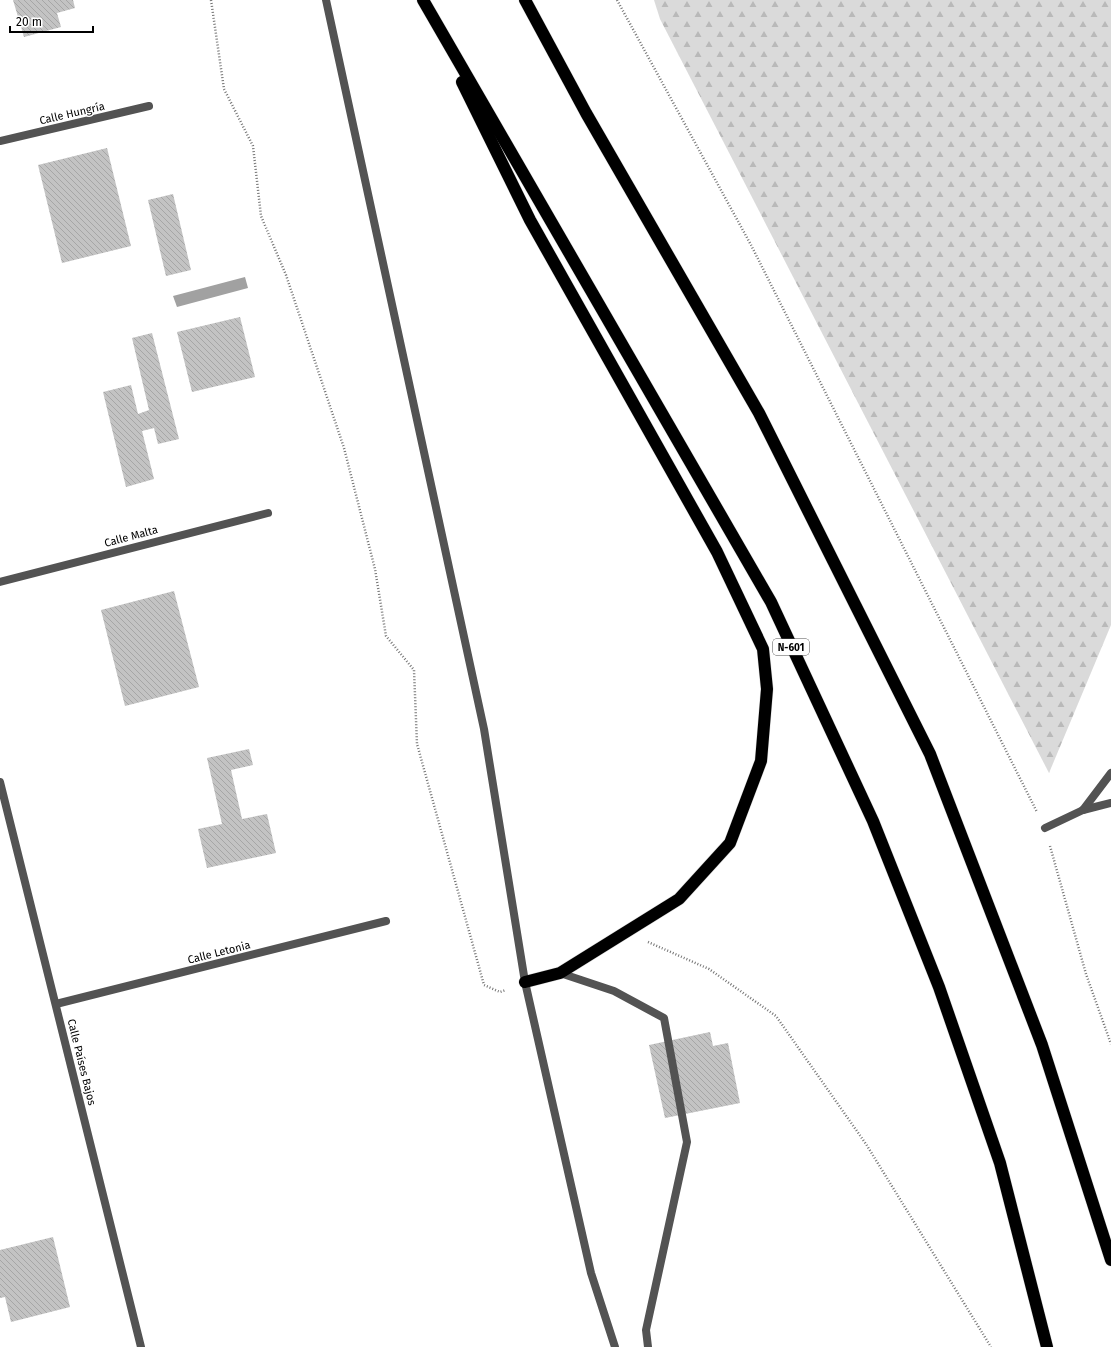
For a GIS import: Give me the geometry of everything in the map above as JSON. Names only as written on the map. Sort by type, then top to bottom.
[{"type":"highway","points":[[422,0],[530,220],[717,552],[763,649],[767,689],[761,761],[730,842],[679,899],[560,973],[525,982]]},
{"type":"highway","name":"N-601","points":[[422,0],[771,602],[873,821],[939,987],[1000,1163],[1047,1346]]},
{"type":"highway","points":[[525,0],[586,113],[760,413],[930,754],[1042,1045],[1111,1260]]},
{"type":"street","points":[[326,0],[484,729],[525,982],[591,1273],[614,1347]]},
{"type":"street","name":"Calle Hungría","points":[[0,141],[149,106]]},
{"type":"street","name":"Calle Malta","points":[[0,582],[268,513]]},
{"type":"street","points":[[1083,810],[1111,773]]},
{"type":"street","name":"Calle Países Bajos","points":[[0,782],[142,1347]]},
{"type":"street","points":[[1045,828],[1083,810],[1111,803]]},
{"type":"street","name":"Calle Letonia","points":[[56,1004],[386,921]]},
{"type":"street","points":[[560,973],[614,991],[664,1018],[686,1142],[646,1330],[648,1347]]},
{"type":"path","points":[[211,0],[224,89],[253,146],[261,216],[286,274],[344,448],[375,569],[386,636],[414,670],[417,744],[484,985],[500,992],[525,982]]},
{"type":"path","points":[[617,0],[751,245],[1045,828],[1086,974],[1111,1044]]},
{"type":"path","points":[[626,932],[709,969],[776,1016],[866,1144],[991,1347]]},
{"type":"green space","points":[[654,0],[1111,0],[1111,625],[1049,773],[660,19]]},
{"type":"shaded area","points":[[245,277],[248,288],[177,307],[173,296]]},
{"type":"building","points":[[13,0],[73,0],[75,8],[57,13],[61,27],[24,37]]},
{"type":"building","points":[[107,148],[131,246],[62,263],[38,165]]},
{"type":"building","points":[[173,194],[191,270],[166,276],[148,200]]},
{"type":"building","points":[[240,317],[255,377],[192,392],[177,332]]},
{"type":"building","points":[[152,333],[179,439],[158,444],[154,428],[142,431],[154,479],[126,487],[103,392],[131,385],[138,414],[149,410],[132,338]]},
{"type":"building","points":[[174,591],[199,687],[125,706],[101,610]]},
{"type":"building","points":[[249,749],[253,765],[231,770],[242,819],[267,814],[276,853],[207,868],[198,829],[222,824],[207,758]]},
{"type":"building","points":[[710,1032],[713,1046],[728,1043],[740,1103],[665,1118],[649,1045]]},
{"type":"building","points":[[53,1237],[70,1307],[11,1322],[5,1297],[0,1298],[0,1250]]}]
